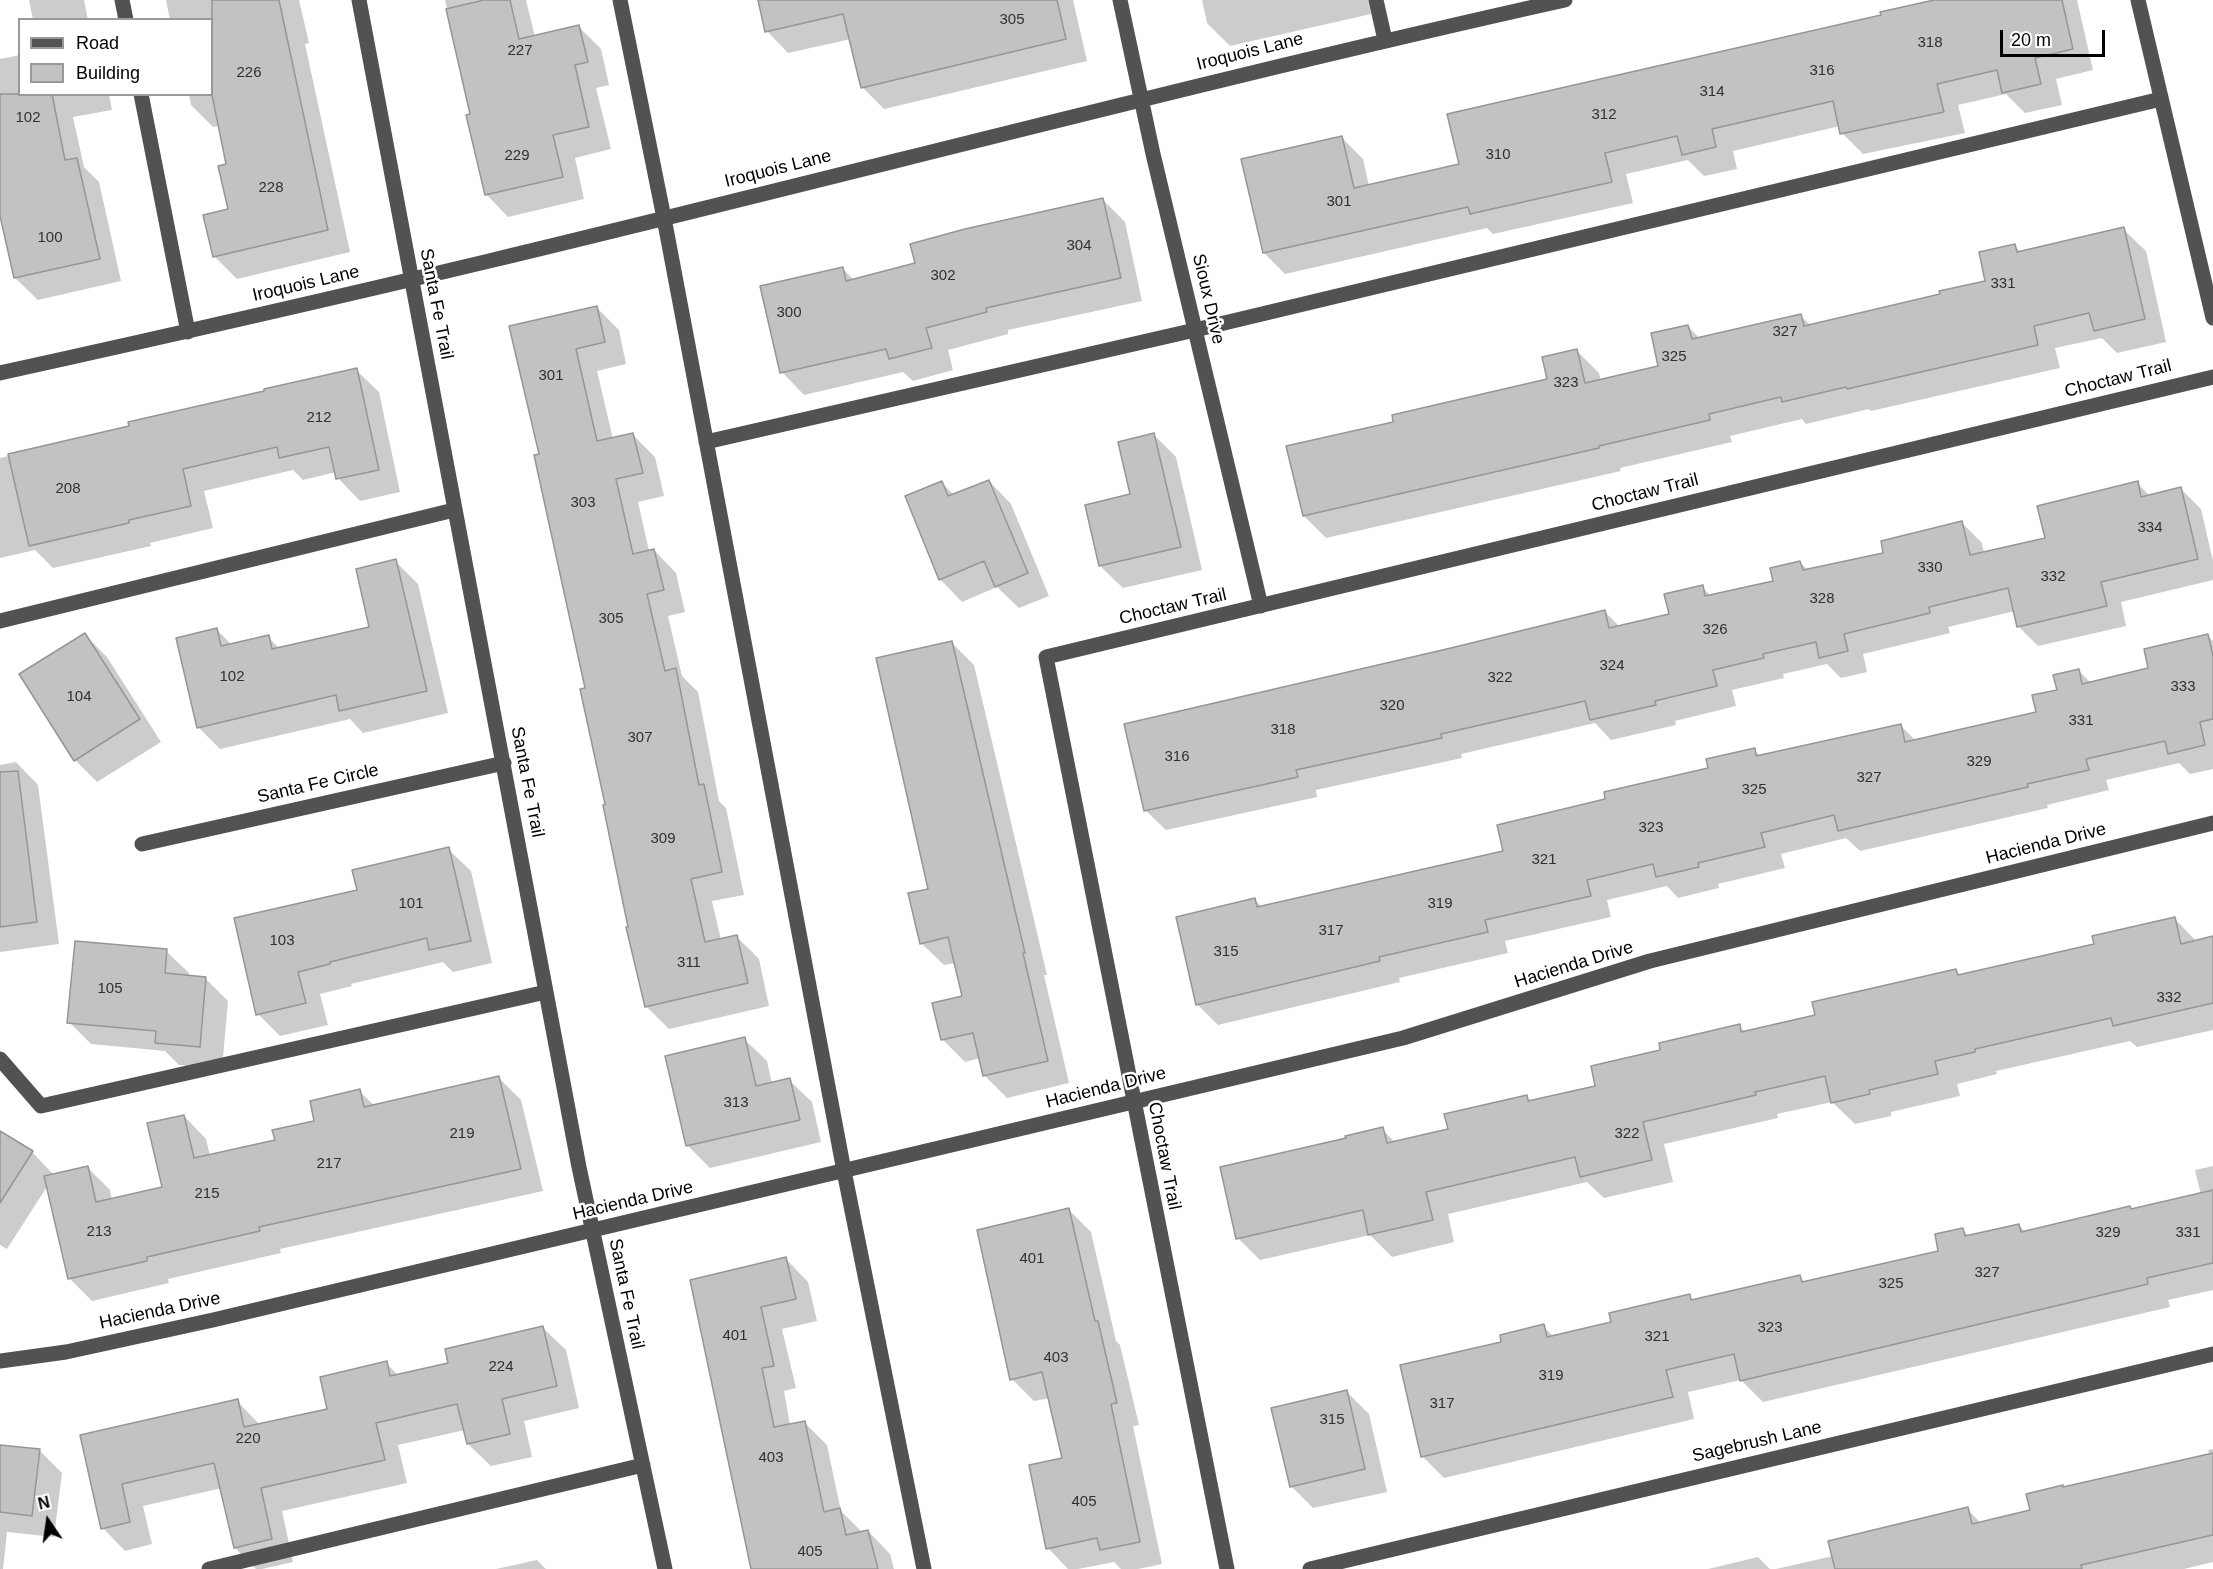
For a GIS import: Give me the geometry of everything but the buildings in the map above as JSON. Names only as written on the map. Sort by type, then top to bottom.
[{"type":"street","points":[[122,0],[126,18]]},
{"type":"street","name":"Santa Fe Trail","points":[[359,0],[579,1167],[665,1569]]},
{"type":"street","points":[[620,0],[664,218],[844,1171],[924,1569]]},
{"type":"street","name":"Sioux Drive","points":[[1120,0],[1153,154],[1261,606]]},
{"type":"street","points":[[1376,0],[1385,40]]},
{"type":"street","name":"Iroquois Lane","points":[[0,373],[188,332],[412,279],[1142,98],[1565,0]]},
{"type":"street","points":[[2138,0],[2213,318]]},
{"type":"street","points":[[141,96],[188,332]]},
{"type":"street","points":[[706,442],[1195,330],[2161,99]]},
{"type":"street","name":"Choctaw Trail","points":[[1227,1569],[1046,657],[2213,376]]},
{"type":"street","points":[[0,621],[454,510]]},
{"type":"street","name":"Santa Fe Circle","points":[[142,844],[504,763]]},
{"type":"street","name":"Hacienda Drive","points":[[0,1361],[66,1352],[213,1320],[1403,1038],[1650,962],[2213,823]]},
{"type":"street","points":[[0,1059],[41,1106],[546,992]]},
{"type":"street","name":"Sagebrush Lane","points":[[1311,1569],[2213,1354]]},
{"type":"street","points":[[209,1569],[643,1465]]}]
